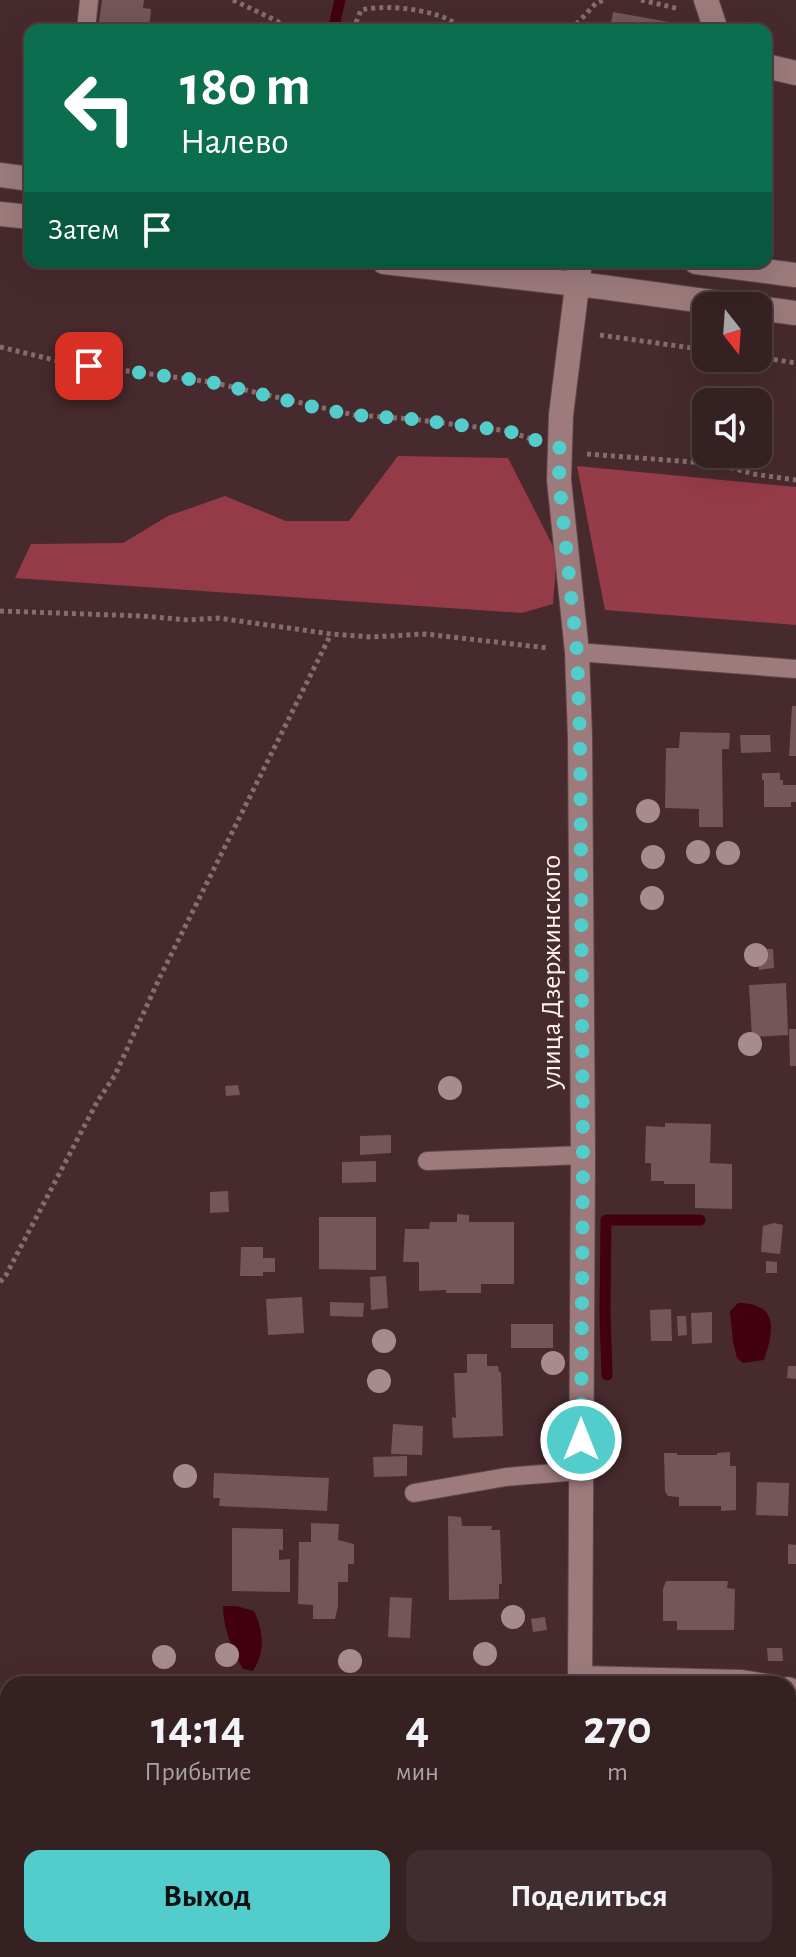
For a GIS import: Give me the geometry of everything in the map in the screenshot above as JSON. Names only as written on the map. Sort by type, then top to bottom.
[{"type":"street","points":[[706,0],[714,24]]},
{"type":"street","points":[[772,67],[796,73]]},
{"type":"street","points":[[0,175],[24,178]]},
{"type":"street","points":[[0,214],[24,216]]},
{"type":"street","points":[[490,268],[578,273],[692,296]]},
{"type":"street","points":[[742,268],[796,275]]},
{"type":"street","name":"улица Дзержинского","points":[[578,273],[561,415],[559,480],[577,652],[580,738],[583,1155],[580,1676]]},
{"type":"street","points":[[772,310],[796,313]]},
{"type":"lane","points":[[87,24],[89,0]]},
{"type":"lane","points":[[577,652],[796,669]]},
{"type":"lane","points":[[427,1161],[583,1155]]},
{"type":"lane","points":[[414,1493],[506,1477],[580,1471]]},
{"type":"path","points":[[233,0],[282,24]]},
{"type":"path","points":[[577,24],[596,3],[604,0]]},
{"type":"path","points":[[355,24],[361,10],[375,7],[439,15],[455,24]]},
{"type":"path","points":[[595,334],[692,348]]},
{"type":"path","points":[[0,347],[67,363],[211,382],[354,415],[508,431],[590,455],[718,464],[753,474],[796,480]]},
{"type":"path","points":[[772,359],[796,363]]},
{"type":"path","points":[[0,611],[188,620],[218,618],[331,634],[371,637],[425,634],[577,652]]},
{"type":"path","points":[[0,1282],[97,1102],[115,1075],[160,977],[331,634]]},
{"type":"shaded area","points":[[398,456],[508,458],[557,554],[553,604],[522,613],[15,578],[31,544],[123,543],[168,516],[225,496],[286,521],[349,521]]},
{"type":"shaded area","points":[[577,466],[796,487],[796,625],[605,610]]},
{"type":"shaded area","points":[[738,1303],[751,1304],[767,1313],[771,1329],[764,1360],[743,1363],[737,1358],[730,1311]]},
{"type":"shaded area","points":[[223,1606],[254,1611],[262,1641],[253,1671],[243,1669],[235,1654],[226,1631]]},
{"type":"building","points":[[102,0],[144,0],[143,8],[151,9],[150,24],[99,24]]},
{"type":"building","points":[[613,12],[680,24],[611,24]]},
{"type":"building","points":[[792,706],[796,706],[796,756],[789,756]]},
{"type":"building","points":[[680,732],[730,733],[729,749],[722,749],[723,827],[699,827],[699,809],[665,808],[666,748],[679,748]]},
{"type":"building","points":[[740,735],[770,735],[771,752],[741,753]]},
{"type":"building","points":[[762,773],[780,773],[783,785],[796,785],[796,802],[791,802],[791,807],[764,807]]},
{"type":"building","points":[[758,949],[773,949],[774,968],[759,970]]},
{"type":"building","points":[[786,983],[788,1035],[752,1037],[749,985]]},
{"type":"building","points":[[789,1029],[796,1029],[796,1066],[790,1066]]},
{"type":"building","points":[[238,1085],[240,1095],[226,1096],[225,1086]]},
{"type":"building","points":[[665,1123],[711,1124],[710,1163],[732,1164],[732,1209],[695,1208],[695,1184],[651,1181],[651,1163],[645,1163],[646,1126],[665,1127]]},
{"type":"building","points":[[391,1135],[391,1153],[360,1155],[360,1136]]},
{"type":"building","points":[[376,1161],[376,1182],[342,1183],[342,1162]]},
{"type":"building","points":[[228,1191],[229,1212],[210,1213],[210,1192]]},
{"type":"building","points":[[457,1214],[469,1215],[469,1222],[514,1222],[514,1284],[481,1284],[481,1293],[419,1291],[419,1262],[403,1262],[405,1229],[429,1229],[430,1222],[457,1222]]},
{"type":"building","points":[[319,1217],[376,1217],[376,1270],[319,1269]]},
{"type":"building","points":[[774,1223],[783,1225],[780,1254],[761,1252],[763,1226]]},
{"type":"building","points":[[241,1247],[263,1247],[263,1258],[275,1258],[275,1272],[263,1272],[263,1276],[240,1276]]},
{"type":"building","points":[[766,1261],[777,1262],[777,1273],[766,1273]]},
{"type":"building","points":[[386,1276],[388,1308],[371,1310],[370,1277]]},
{"type":"building","points":[[302,1297],[304,1333],[268,1335],[266,1299]]},
{"type":"building","points":[[330,1302],[364,1303],[363,1317],[330,1316]]},
{"type":"building","points":[[671,1309],[672,1341],[651,1341],[650,1310]]},
{"type":"building","points":[[712,1312],[712,1343],[692,1344],[691,1313]]},
{"type":"building","points":[[677,1316],[686,1316],[687,1335],[678,1336]]},
{"type":"building","points":[[511,1324],[553,1324],[553,1348],[511,1348]]},
{"type":"building","points":[[467,1354],[487,1354],[487,1366],[498,1366],[501,1372],[503,1436],[453,1438],[452,1417],[456,1418],[454,1373],[467,1373]]},
{"type":"building","points":[[788,1366],[796,1366],[796,1379],[787,1378]]},
{"type":"building","points":[[393,1424],[423,1426],[422,1455],[391,1454]]},
{"type":"building","points":[[730,1452],[730,1466],[736,1466],[736,1510],[721,1511],[721,1506],[679,1506],[679,1497],[668,1496],[665,1491],[664,1453],[717,1455]]},
{"type":"building","points":[[407,1456],[407,1476],[374,1477],[373,1457]]},
{"type":"building","points":[[214,1473],[329,1478],[327,1511],[219,1506],[220,1498],[213,1498]]},
{"type":"building","points":[[757,1482],[789,1483],[788,1516],[756,1515]]},
{"type":"building","points":[[448,1516],[461,1517],[462,1526],[492,1526],[491,1530],[500,1530],[502,1584],[499,1584],[499,1599],[449,1600]]},
{"type":"building","points":[[311,1523],[339,1524],[338,1540],[354,1544],[354,1564],[348,1564],[348,1582],[338,1582],[335,1619],[313,1619],[313,1605],[298,1604],[299,1542],[311,1542]]},
{"type":"building","points":[[232,1528],[283,1529],[283,1550],[279,1550],[279,1560],[290,1559],[290,1592],[232,1591]]},
{"type":"building","points":[[788,1544],[796,1545],[796,1564],[788,1564]]},
{"type":"building","points":[[666,1581],[728,1581],[727,1588],[735,1589],[734,1630],[677,1630],[677,1621],[663,1621]]},
{"type":"building","points":[[390,1597],[412,1598],[410,1638],[388,1637]]},
{"type":"building","points":[[545,1617],[547,1630],[533,1632],[531,1619]]},
{"type":"building","points":[[767,1648],[782,1648],[783,1661],[768,1661]]},
{"type":"waterway","points":[[334,24],[340,0]]},
{"type":"waterway","points":[[607,1375],[606,1220],[700,1220]]},
{"type":"route","points":[[89,366],[211,382],[354,415],[508,431],[560,448],[559,480],[577,652],[580,738],[583,1155],[581,1440]]}]
